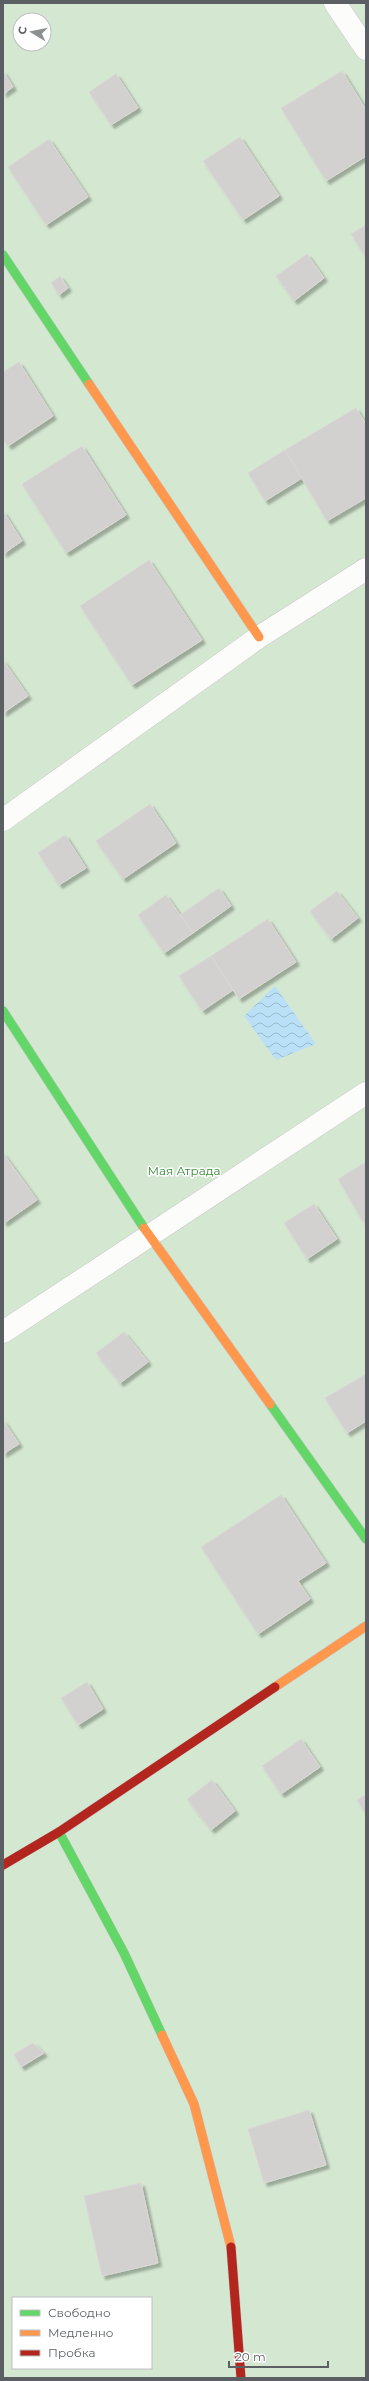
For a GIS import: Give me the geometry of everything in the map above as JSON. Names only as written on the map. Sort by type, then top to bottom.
[{"type":"street","points":[[335,3],[366,49]]},
{"type":"street","points":[[3,255],[259,637]]},
{"type":"street","points":[[3,820],[259,637],[366,569]]},
{"type":"street","points":[[3,1011],[149,1235],[366,1539]]},
{"type":"street","points":[[3,1332],[366,1093]]},
{"type":"street","points":[[3,1865],[58,1832],[366,1626]]},
{"type":"street","points":[[58,1832],[124,1953],[194,2104],[231,2248],[241,2378]]},
{"type":"green space","name":"Мая Атрада","points":[[3,3],[366,3],[366,2378],[3,2378]]},
{"type":"water","points":[[275,986],[316,1044],[276,1060],[244,1016]]},
{"type":"building","points":[[3,71],[13,87],[3,94]]},
{"type":"building","points":[[342,71],[366,110],[366,156],[326,181],[281,108]]},
{"type":"building","points":[[116,74],[138,108],[111,125],[89,92]]},
{"type":"building","points":[[240,137],[279,196],[243,220],[203,161]]},
{"type":"building","points":[[49,139],[88,197],[46,225],[8,167]]},
{"type":"building","points":[[366,225],[366,258],[351,234]]},
{"type":"building","points":[[307,254],[324,278],[294,301],[276,276]]},
{"type":"building","points":[[60,276],[68,288],[59,295],[51,283]]},
{"type":"building","points":[[19,362],[53,416],[8,446],[3,438],[3,372]]},
{"type":"building","points":[[356,408],[366,424],[366,498],[327,521],[285,450]]},
{"type":"building","points":[[82,446],[126,515],[66,553],[22,484]]},
{"type":"building","points":[[285,450],[302,478],[265,501],[248,473]]},
{"type":"building","points":[[3,511],[22,541],[3,554]]},
{"type":"building","points":[[149,560],[202,640],[132,685],[80,606]]},
{"type":"building","points":[[3,660],[28,696],[3,713]]},
{"type":"building","points":[[150,804],[176,843],[123,879],[96,841]]},
{"type":"building","points":[[65,835],[86,868],[59,885],[38,853]]},
{"type":"building","points":[[219,888],[231,906],[193,933],[180,915]]},
{"type":"building","points":[[337,891],[358,918],[331,939],[310,911]]},
{"type":"building","points":[[166,895],[193,933],[164,953],[138,915]]},
{"type":"building","points":[[268,919],[296,962],[239,999],[211,956]]},
{"type":"building","points":[[211,956],[233,990],[202,1011],[179,976]]},
{"type":"building","points":[[3,1153],[37,1200],[4,1223],[3,1222]]},
{"type":"building","points":[[366,1162],[366,1227],[338,1179]]},
{"type":"building","points":[[314,1204],[337,1239],[307,1259],[284,1223]]},
{"type":"building","points":[[124,1332],[148,1362],[120,1383],[96,1353]]},
{"type":"building","points":[[366,1374],[366,1421],[347,1433],[325,1398]]},
{"type":"building","points":[[3,1420],[19,1444],[3,1454]]},
{"type":"building","points":[[281,1495],[326,1563],[298,1581],[310,1599],[258,1634],[201,1547]]},
{"type":"building","points":[[87,1682],[103,1709],[78,1725],[61,1698]]},
{"type":"building","points":[[301,1739],[320,1767],[281,1794],[262,1766]]},
{"type":"building","points":[[212,1780],[235,1811],[211,1830],[187,1799]]},
{"type":"building","points":[[366,1794],[366,1815],[357,1800]]},
{"type":"building","points":[[33,2043],[44,2053],[21,2067],[14,2054]]},
{"type":"building","points":[[309,2110],[326,2165],[264,2183],[248,2129]]},
{"type":"building","points":[[141,2183],[158,2263],[102,2276],[84,2196]]},
{"type":"traffic: fast","points":[[3,255],[89,384]]},
{"type":"traffic: fast","points":[[3,1011],[144,1228]]},
{"type":"traffic: fast","points":[[270,1404],[366,1539]]},
{"type":"traffic: fast","points":[[59,1832],[124,1953],[162,2035]]},
{"type":"traffic: slow","points":[[89,384],[259,637]]},
{"type":"traffic: slow","points":[[144,1228],[270,1404]]},
{"type":"traffic: slow","points":[[275,1687],[366,1626]]},
{"type":"traffic: slow","points":[[162,2035],[194,2104],[231,2247]]},
{"type":"traffic: jam","points":[[3,1865],[59,1832],[275,1687]]},
{"type":"traffic: jam","points":[[231,2247],[241,2378]]}]
